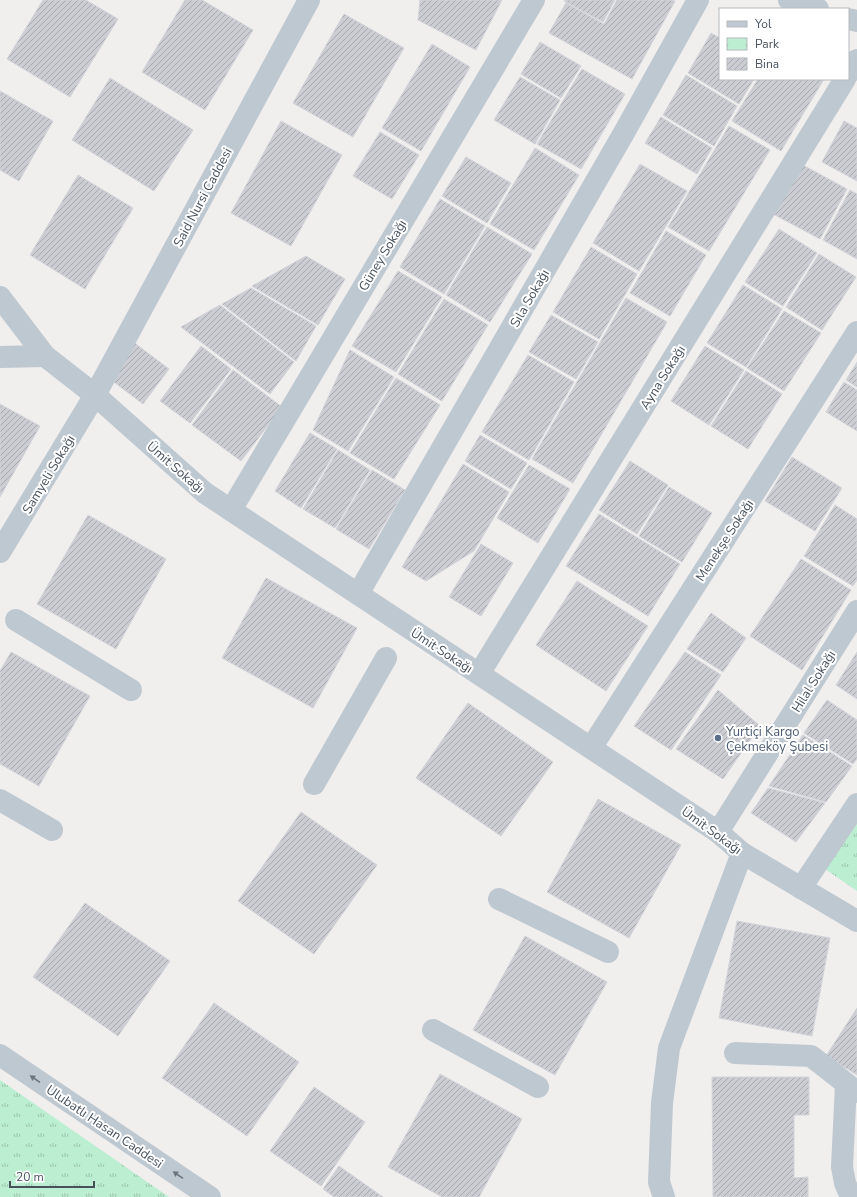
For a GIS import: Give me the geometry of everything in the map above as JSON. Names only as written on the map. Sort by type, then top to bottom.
[{"type":"street","name":"Said Nursi Caddesi","points":[[95,395],[309,0]]},
{"type":"street","name":"Güney Sokağı","points":[[231,510],[534,0]]},
{"type":"street","name":"Sıla Sokağı","points":[[358,594],[625,131],[698,0]]},
{"type":"street","points":[[789,0],[815,8]]},
{"type":"street","points":[[849,72],[857,60]]},
{"type":"street","name":"Ayna Sokağı","points":[[479,674],[844,80]]},
{"type":"street","name":"Ümit Sokağı","points":[[0,297],[45,356],[95,395],[205,493],[718,832],[742,853],[857,921]]},
{"type":"street","name":"Menekşe Sokağı","points":[[591,748],[857,332]]},
{"type":"street","points":[[0,356],[45,356]]},
{"type":"street","name":"Samyeli Sokağı","points":[[0,552],[95,395]]},
{"type":"street","name":"Hilal Sokağı","points":[[718,832],[857,611]]},
{"type":"street","points":[[16,620],[131,690]]},
{"type":"street","points":[[314,784],[386,658]]},
{"type":"street","points":[[0,800],[52,830]]},
{"type":"street","points":[[802,888],[857,804]]},
{"type":"street","points":[[664,1197],[659,1182],[662,1103],[669,1048],[742,853]]},
{"type":"street","points":[[500,900],[608,952]]},
{"type":"street","points":[[433,1030],[538,1087]]},
{"type":"street","points":[[735,1053],[812,1056],[851,1088],[842,1167],[845,1183],[850,1197]]},
{"type":"street","name":"Ulubatlı Hasan Caddesi","points":[[0,1055],[210,1197]]},
{"type":"green space","points":[[857,819],[857,891],[825,869]]},
{"type":"green space","points":[[0,1080],[169,1197],[0,1197]]},
{"type":"building","points":[[43,0],[86,0],[118,19],[70,97],[7,59]]},
{"type":"building","points":[[185,0],[202,0],[253,30],[205,110],[142,72]]},
{"type":"building","points":[[420,0],[502,0],[476,50],[418,20]]},
{"type":"building","points":[[615,0],[603,22],[564,1]]},
{"type":"building","points":[[617,0],[675,1],[632,79],[549,33],[566,3],[604,24]]},
{"type":"building","points":[[344,14],[404,48],[353,137],[293,103]]},
{"type":"building","points":[[711,33],[719,37],[719,80],[753,80],[739,104],[688,73]]},
{"type":"building","points":[[540,42],[581,66],[561,98],[521,74]]},
{"type":"building","points":[[432,44],[470,67],[421,151],[382,128]]},
{"type":"building","points":[[582,69],[625,94],[581,169],[537,144]]},
{"type":"building","points":[[686,75],[737,106],[714,146],[663,115]]},
{"type":"building","points":[[520,77],[560,100],[535,144],[494,120]]},
{"type":"building","points":[[110,78],[193,130],[154,191],[72,140]]},
{"type":"building","points":[[757,80],[823,80],[781,151],[732,121]]},
{"type":"building","points":[[0,91],[53,121],[19,181],[0,170]]},
{"type":"building","points":[[661,117],[712,148],[697,174],[645,143]]},
{"type":"building","points":[[281,121],[342,155],[291,246],[231,213]]},
{"type":"building","points":[[844,121],[857,128],[857,181],[822,162]]},
{"type":"building","points":[[729,126],[770,150],[709,251],[668,227]]},
{"type":"building","points":[[380,132],[419,155],[392,199],[353,176]]},
{"type":"building","points":[[535,148],[579,175],[534,250],[490,224]]},
{"type":"building","points":[[466,157],[511,183],[487,223],[442,196]]},
{"type":"building","points":[[640,164],[687,191],[639,271],[593,243]]},
{"type":"building","points":[[801,164],[847,189],[820,239],[773,214]]},
{"type":"building","points":[[78,175],[133,208],[85,289],[30,255]]},
{"type":"building","points":[[850,190],[857,194],[857,259],[823,240]]},
{"type":"building","points":[[440,199],[485,226],[444,294],[400,267]]},
{"type":"building","points":[[487,227],[532,254],[490,322],[446,295]]},
{"type":"building","points":[[779,229],[817,253],[783,306],[745,282]]},
{"type":"building","points":[[666,231],[706,255],[670,316],[630,293]]},
{"type":"building","points":[[591,247],[637,274],[599,339],[553,312]]},
{"type":"building","points":[[819,254],[856,277],[822,330],[786,307]]},
{"type":"building","points":[[306,256],[345,279],[318,325],[252,286]]},
{"type":"building","points":[[398,271],[442,297],[396,372],[352,346]]},
{"type":"building","points":[[743,285],[782,309],[746,367],[707,343]]},
{"type":"building","points":[[251,288],[316,326],[296,361],[222,304]]},
{"type":"building","points":[[626,298],[667,322],[573,483],[532,459]]},
{"type":"building","points":[[444,299],[488,325],[442,401],[398,374]]},
{"type":"building","points":[[220,305],[294,362],[270,394],[181,327]]},
{"type":"building","points":[[784,311],[821,333],[784,391],[747,368]]},
{"type":"building","points":[[551,315],[598,342],[576,379],[529,352]]},
{"type":"building","points":[[132,341],[169,369],[143,404],[106,376]]},
{"type":"building","points":[[201,346],[231,369],[190,423],[160,401]]},
{"type":"building","points":[[705,346],[744,370],[709,425],[671,401]]},
{"type":"building","points":[[350,350],[394,377],[348,451],[313,430]]},
{"type":"building","points":[[528,355],[574,382],[529,460],[482,432]]},
{"type":"building","points":[[857,362],[857,387],[846,380]]},
{"type":"building","points":[[233,370],[282,407],[241,461],[192,425]]},
{"type":"building","points":[[746,371],[782,394],[748,449],[711,426]]},
{"type":"building","points":[[396,378],[440,405],[394,479],[350,453]]},
{"type":"building","points":[[844,382],[857,390],[857,431],[826,412]]},
{"type":"building","points":[[0,404],[40,426],[0,497]]},
{"type":"building","points":[[310,433],[337,449],[301,508],[275,491]]},
{"type":"building","points":[[480,435],[527,463],[511,489],[465,461]]},
{"type":"building","points":[[338,450],[370,470],[335,528],[303,509]]},
{"type":"building","points":[[792,457],[842,488],[815,531],[765,501]]},
{"type":"building","points":[[630,461],[668,485],[637,534],[599,510]]},
{"type":"building","points":[[463,464],[509,492],[474,551],[426,581],[402,567]]},
{"type":"building","points":[[529,465],[570,489],[538,543],[497,518]]},
{"type":"building","points":[[372,470],[405,490],[369,549],[336,529]]},
{"type":"building","points":[[669,487],[712,513],[682,562],[639,536]]},
{"type":"building","points":[[835,505],[857,519],[857,580],[853,586],[804,556]]},
{"type":"building","points":[[599,514],[680,564],[648,616],[566,566]]},
{"type":"building","points":[[88,515],[166,559],[116,649],[37,604]]},
{"type":"building","points":[[481,544],[513,563],[481,616],[449,597]]},
{"type":"building","points":[[801,559],[851,590],[802,670],[750,636]]},
{"type":"building","points":[[266,578],[357,628],[313,708],[222,658]]},
{"type":"building","points":[[577,581],[648,626],[606,691],[536,645]]},
{"type":"building","points":[[711,613],[746,638],[723,672],[687,649]]},
{"type":"building","points":[[11,652],[90,696],[39,786],[0,764],[0,671]]},
{"type":"building","points":[[685,652],[721,675],[671,750],[634,726]]},
{"type":"building","points":[[857,652],[857,699],[836,685]]},
{"type":"building","name":"Yurtiçi Kargo Çekmeköy Şubesi","points":[[718,690],[760,726],[723,779],[676,749]]},
{"type":"building","points":[[827,700],[857,720],[857,759],[853,764],[804,733]]},
{"type":"building","points":[[468,703],[553,762],[501,836],[416,778]]},
{"type":"building","points":[[803,735],[852,766],[826,802],[769,786]]},
{"type":"building","points":[[768,788],[825,803],[796,842],[751,813]]},
{"type":"building","points":[[598,799],[681,845],[629,938],[547,892]]},
{"type":"building","points":[[301,812],[377,865],[314,954],[238,901]]},
{"type":"building","points":[[85,903],[170,961],[118,1036],[33,977]]},
{"type":"building","points":[[737,921],[830,938],[812,1036],[719,1018]]},
{"type":"building","points":[[525,936],[607,982],[555,1075],[473,1030]]},
{"type":"building","points":[[214,1003],[299,1062],[247,1136],[162,1078]]},
{"type":"building","points":[[857,1008],[857,1075],[826,1056]]},
{"type":"building","points":[[440,1074],[522,1119],[479,1197],[442,1197],[388,1167]]},
{"type":"building","points":[[712,1077],[809,1077],[809,1115],[794,1115],[794,1178],[808,1177],[808,1197],[713,1197]]},
{"type":"building","points":[[314,1087],[365,1122],[321,1186],[270,1151]]},
{"type":"building","points":[[339,1166],[383,1197],[334,1197],[323,1189]]},
{"type":"place","name":"Yurtiçi Kargo Çekmeköy Şubesi","points":[[718,738]]}]
